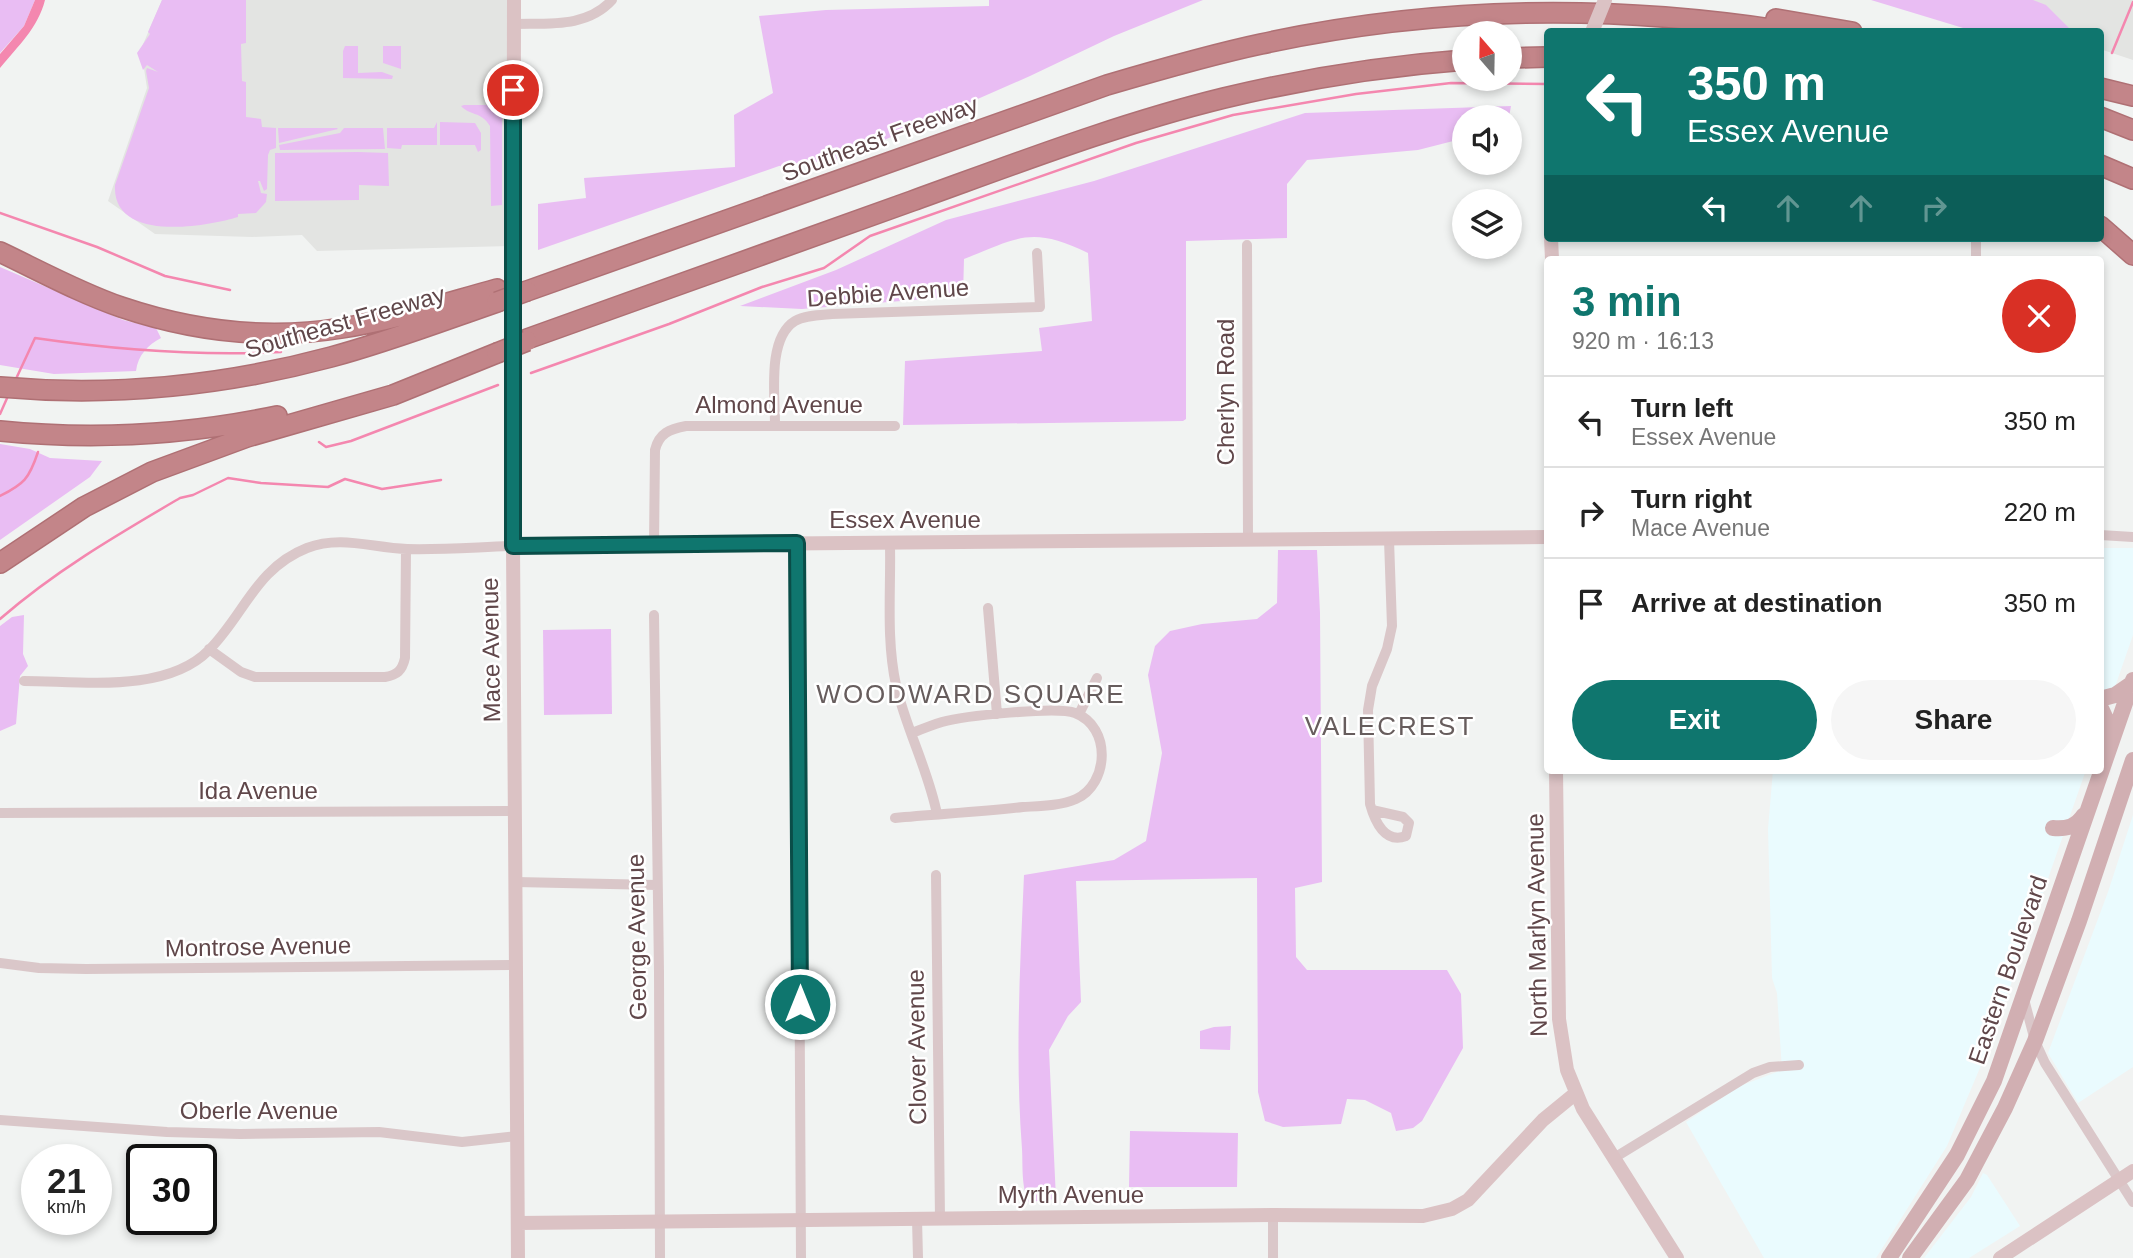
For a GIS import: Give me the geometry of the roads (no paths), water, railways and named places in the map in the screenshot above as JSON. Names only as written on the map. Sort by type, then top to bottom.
[{"type":"highway","name":"Southeast Freeway","points":[[0,387],[115,391],[202,384],[256,375],[331,357],[497,296],[642,250],[1107,85],[1215,55],[1312,34],[1419,19],[1606,7],[1763,28]]},
{"type":"highway","points":[[1606,7],[1784,20],[1829,28]]},
{"type":"highway","points":[[1522,58],[1544,57]]},
{"type":"highway","points":[[0,431],[118,435],[210,427],[255,420],[390,387],[1055,150],[1178,111],[1321,78],[1452,61]]},
{"type":"highway","points":[[2104,89],[2133,96]]},
{"type":"highway","points":[[2104,119],[2133,130]]},
{"type":"highway","points":[[2104,167],[2133,179]]},
{"type":"highway","points":[[2104,230],[2133,255]]},
{"type":"highway","points":[[0,252],[118,306],[173,322],[236,332],[286,333],[364,324],[497,296]]},
{"type":"highway","points":[[0,563],[84,507],[152,472],[247,437],[393,395],[497,351]]},
{"type":"main road","points":[[2104,698],[2115,695],[2132,682]]},
{"type":"main road","name":"Eastern Boulevard","points":[[2104,758],[2132,682]]},
{"type":"main road","points":[[2104,715],[2108,747]]},
{"type":"main road","name":"Eastern Boulevard","points":[[1910,1258],[1967,1180],[2005,1108],[2059,979],[2133,760]]},
{"type":"main road","name":"Eastern Boulevard","points":[[1889,1258],[1938,1185],[1994,1081],[2099,774]]},
{"type":"main road","points":[[2117,810],[2133,796]]},
{"type":"main road","points":[[2053,828],[2071,827],[2079,823],[2085,813]]},
{"type":"street","name":"Mace Avenue","points":[[514,0],[513,546],[518,1258]]},
{"type":"street","points":[[514,24],[584,20],[599,13],[612,0]]},
{"type":"street","points":[[1594,28],[1606,7]]},
{"type":"street","name":"Cherlyn Road","points":[[1247,245],[1248,539]]},
{"type":"street","name":"Debbie Avenue","points":[[775,424],[776,350],[782,334],[793,322],[832,314],[1040,307],[1037,253]]},
{"type":"street","name":"Almond Avenue","points":[[654,545],[655,450],[665,432],[686,426],[895,426]]},
{"type":"street","points":[[2104,535],[2133,537]]},
{"type":"street","name":"Essex Avenue","points":[[24,681],[144,680],[177,670],[209,649],[265,575],[296,553],[321,544],[346,542],[406,549],[1544,537]]},
{"type":"street","points":[[1372,810],[1368,710],[1372,686],[1387,649],[1392,626],[1389,540]]},
{"type":"street","points":[[797,543],[801,1258]]},
{"type":"street","points":[[890,544],[892,661],[900,701],[929,778],[937,814]]},
{"type":"street","points":[[209,649],[241,672],[255,677],[385,677],[396,674],[402,669],[405,658],[406,549]]},
{"type":"street","points":[[988,608],[997,714]]},
{"type":"street","name":"George Avenue","points":[[654,615],[660,1258]]},
{"type":"street","points":[[1079,714],[1097,678]]},
{"type":"street","points":[[895,818],[1074,800],[1094,783],[1103,755],[1094,730],[1079,714],[1061,711],[952,719],[912,733]]},
{"type":"street","name":"North Marlyn Avenue","points":[[1556,774],[1559,1019],[1563,1052],[1583,1109],[1677,1258]]},
{"type":"street","name":"Ida Avenue","points":[[0,813],[516,811]]},
{"type":"street","name":"Clover Avenue","points":[[936,875],[940,1219]]},
{"type":"street","points":[[516,882],[657,885]]},
{"type":"street","name":"Montrose Avenue","points":[[0,963],[39,968],[86,969],[516,965]]},
{"type":"street","points":[[2022,996],[2035,1041],[2045,1063],[2133,1202]]},
{"type":"street","points":[[1614,1158],[1753,1073],[1770,1067],[1798,1065]]},
{"type":"street","name":"Myrth Avenue","points":[[518,1223],[1273,1215],[1423,1216],[1458,1207],[1480,1190],[1543,1120],[1576,1093]]},
{"type":"street","name":"Oberle Avenue","points":[[0,1120],[167,1132],[379,1132],[463,1142],[517,1136]]},
{"type":"street","points":[[2000,1258],[2133,1171]]},
{"type":"street","points":[[1273,1215],[1273,1258]]},
{"type":"street","points":[[917,1219],[918,1258]]},
{"type":"waterway","points":[[2112,53],[2133,2]]},
{"type":"waterway","points":[[531,373],[669,324],[762,287],[824,268],[870,236],[1136,143],[1233,115],[1356,94],[1451,83],[1544,84]]},
{"type":"waterway","points":[[0,213],[97,247],[165,276],[230,290]]},
{"type":"waterway","points":[[15,381],[35,338],[158,351],[281,352]]},
{"type":"waterway","points":[[319,442],[326,447],[351,441],[498,385]]},
{"type":"waterway","points":[[0,414],[8,396]]},
{"type":"waterway","points":[[0,496],[25,480],[38,452]]},
{"type":"waterway","points":[[0,619],[42,585],[110,540],[180,498],[193,495],[228,478],[328,487],[345,479],[382,489],[441,480]]},
{"type":"district","name":"WOODWARD SQUARE","points":[[971,694]]},
{"type":"district","name":"VALECREST","points":[[1390,726]]}]
